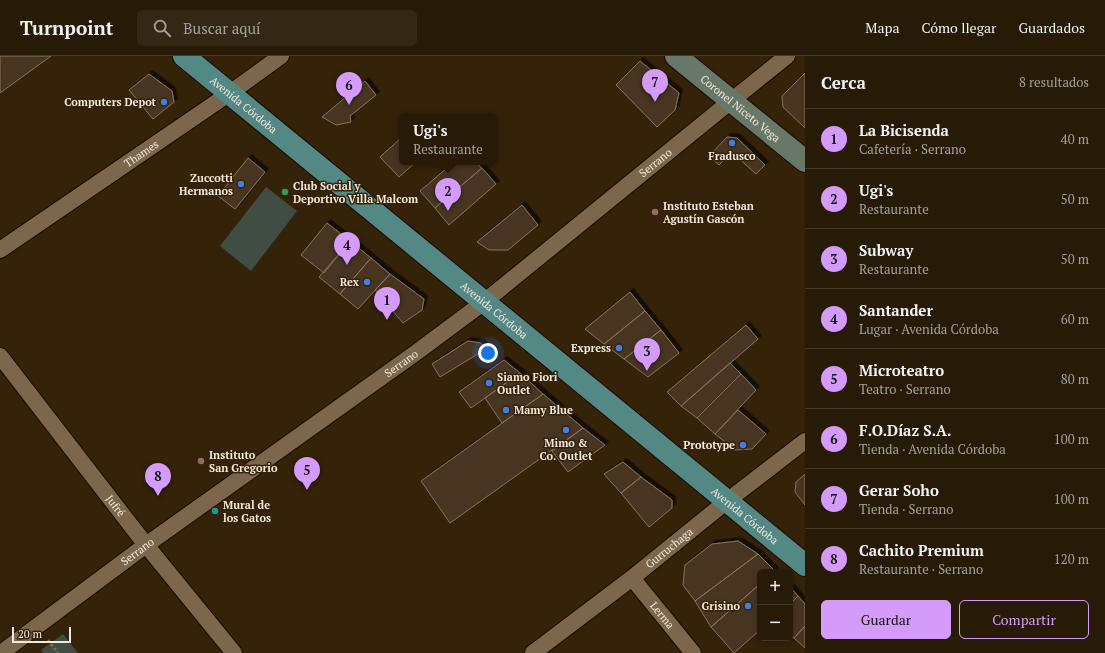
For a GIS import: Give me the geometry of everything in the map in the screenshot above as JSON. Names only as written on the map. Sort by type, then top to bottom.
[{"type":"main road","name":"Avenida Córdoba","points":[[184,56],[805,565]]},
{"type":"street","name":"Thames","points":[[0,250],[230,93],[281,56]]},
{"type":"street","name":"Coronel Niceto Vega","points":[[676,56],[805,161]]},
{"type":"street","name":"Serrano","points":[[2,653],[146,545],[417,352],[484,302],[787,56]]},
{"type":"street","name":"Jufré","points":[[0,356],[146,545],[234,653]]},
{"type":"street","name":"Gurruchaga","points":[[533,653],[632,578],[805,441]]},
{"type":"street","name":"Lerma","points":[[632,578],[693,653]]},
{"type":"green space","points":[[266,187],[297,211],[251,271],[220,246]]},
{"type":"green space","points":[[63,634],[78,653],[43,653],[41,650]]},
{"type":"building","points":[[0,56],[51,56],[0,93]]},
{"type":"building","points":[[640,61],[679,93],[675,110],[657,127],[616,85]]},
{"type":"building","points":[[805,73],[805,128],[783,107],[782,96]]},
{"type":"building","points":[[149,74],[172,91],[174,102],[153,119],[129,90]]},
{"type":"building","points":[[365,81],[376,95],[350,116],[351,122],[336,125],[322,117]]},
{"type":"building","points":[[727,137],[737,138],[765,165],[756,174],[732,152],[719,165],[709,156]]},
{"type":"building","points":[[399,140],[399,165],[413,165],[399,177],[380,157]]},
{"type":"building","name":"Zuccotti Hermanos","points":[[248,158],[265,172],[235,209],[218,196]]},
{"type":"building","points":[[450,165],[478,165],[482,168],[435,208],[420,191]]},
{"type":"building","points":[[482,168],[496,184],[449,225],[435,208]]},
{"type":"building","points":[[522,205],[538,225],[508,250],[489,250],[477,242]]},
{"type":"building","points":[[327,223],[350,241],[324,273],[301,255]]},
{"type":"building","points":[[350,241],[371,258],[340,294],[319,277]]},
{"type":"building","name":"Rex","points":[[371,258],[390,274],[358,309],[340,294]]},
{"type":"building","points":[[390,274],[424,299],[422,310],[403,323],[375,290]]},
{"type":"building","points":[[630,292],[645,311],[604,344],[585,329]]},
{"type":"building","points":[[645,311],[661,330],[624,359],[604,344]]},
{"type":"building","points":[[746,325],[758,339],[681,406],[667,392]]},
{"type":"building","points":[[661,330],[679,353],[648,377],[624,359]]},
{"type":"building","points":[[468,341],[481,343],[486,349],[440,377],[432,364]]},
{"type":"building","name":"Siamo Fiori Outlet","points":[[504,360],[520,373],[471,408],[459,392]]},
{"type":"building","points":[[730,363],[741,374],[697,418],[681,406]]},
{"type":"building","name":"Mamy Blue","points":[[520,373],[543,394],[502,423],[485,398]]},
{"type":"building","points":[[741,374],[756,390],[715,434],[697,418]]},
{"type":"building","points":[[543,394],[583,428],[450,523],[421,481]]},
{"type":"building","points":[[738,410],[766,434],[752,449],[735,450],[715,434]]},
{"type":"building","points":[[583,428],[605,445],[568,472],[552,451]]},
{"type":"building","points":[[623,462],[641,477],[621,493],[604,474]]},
{"type":"building","points":[[805,474],[805,505],[795,492],[796,482]]},
{"type":"building","points":[[641,477],[672,500],[672,508],[649,527],[621,493]]},
{"type":"building","points":[[738,541],[758,554],[695,601],[683,585],[685,565],[712,544]]},
{"type":"building","points":[[758,554],[773,569],[757,569],[757,587],[711,627],[695,601]]},
{"type":"building","name":"Grisino","points":[[757,587],[757,633],[734,653],[711,627]]},
{"type":"building","points":[[793,590],[798,596],[793,601]]},
{"type":"building","points":[[798,596],[805,604],[805,626],[794,638],[793,637],[793,601]]},
{"type":"building","points":[[805,626],[805,648],[794,638]]},
{"type":"place","name":"Computers Depot","points":[[164,102]]},
{"type":"place","name":"Gerar Soho","points":[[655,102]]},
{"type":"place","name":"F.O.Díaz S.A.","points":[[349,105]]},
{"type":"place","name":"Fradusco","points":[[732,143]]},
{"type":"place","name":"Zuccotti Hermanos","points":[[241,184]]},
{"type":"place","name":"Club Social y Deportivo Villa Malcom","points":[[285,192]]},
{"type":"place","name":"Ugi's","points":[[448,211]]},
{"type":"place","name":"Instituto Esteban Agustín Gascón","points":[[655,212]]},
{"type":"place","name":"Santander","points":[[347,265]]},
{"type":"place","name":"Rex","points":[[367,282]]},
{"type":"place","name":"La Bicisenda","points":[[387,320]]},
{"type":"place","name":"Express","points":[[619,348]]},
{"type":"place","name":"Subway","points":[[647,371]]},
{"type":"place","name":"Siamo Fiori Outlet","points":[[489,383]]},
{"type":"place","name":"Mamy Blue","points":[[506,410]]},
{"type":"place","name":"Mimo & Co. Outlet","points":[[566,430]]},
{"type":"place","name":"Prototype","points":[[743,445]]},
{"type":"place","name":"Instituto San Gregorio","points":[[201,461]]},
{"type":"place","name":"Microteatro","points":[[307,490]]},
{"type":"place","name":"Cachito Premium","points":[[158,496]]},
{"type":"place","name":"Mural de los Gatos","points":[[215,511]]},
{"type":"place","name":"Grisino","points":[[748,606]]}]
